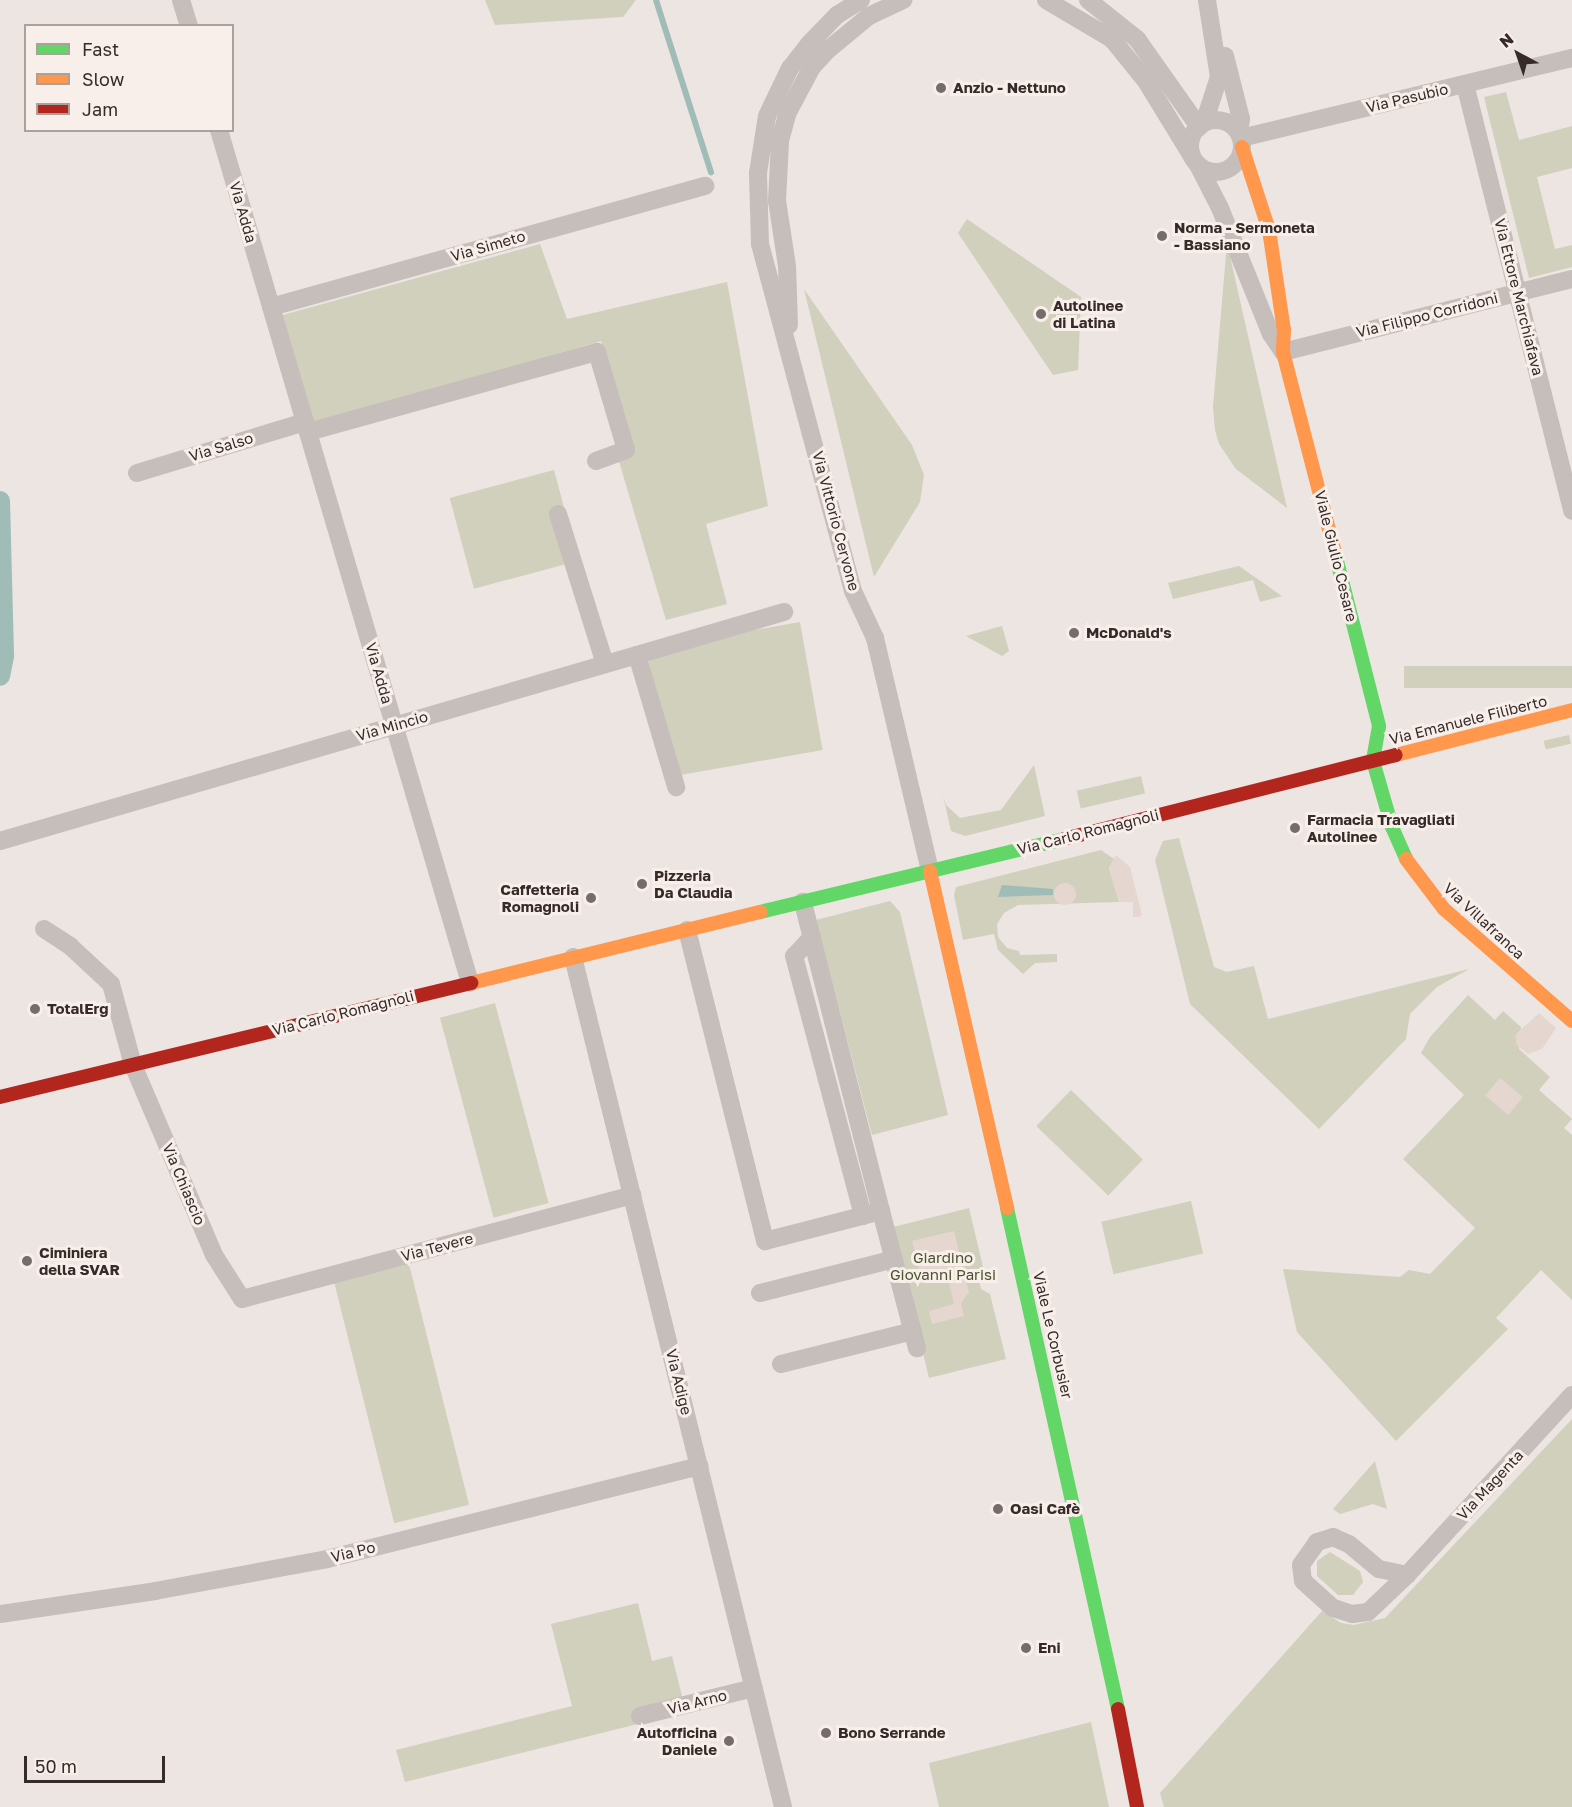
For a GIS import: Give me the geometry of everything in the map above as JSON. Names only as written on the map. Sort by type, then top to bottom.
[{"type":"street","points":[[181,0],[188,24]]},
{"type":"street","name":"Via Vittorio Cervone","points":[[861,0],[822,29],[790,68],[767,116],[758,183],[760,244],[766,276],[790,345],[853,591],[875,638],[930,871]]},
{"type":"street","name":"Via Vittorio Cervone","points":[[790,345],[787,266],[777,201],[780,141],[787,114],[812,67],[829,49],[869,16],[903,0]]},
{"type":"street","points":[[1046,0],[1112,39],[1146,81],[1195,161],[1213,172],[1230,168],[1241,139],[1226,122],[1201,125],[1190,141],[1195,161]]},
{"type":"street","points":[[1088,0],[1137,39],[1201,125]]},
{"type":"street","name":"Viale Giulio Cesare","points":[[1201,125],[1219,77],[1207,0]]},
{"type":"street","name":"Viale Giulio Cesare","points":[[1213,37],[1225,56],[1238,101],[1242,119],[1241,139],[1269,230],[1284,330],[1283,352],[1379,726],[1373,761]]},
{"type":"street","name":"Via Pasubio","points":[[1241,139],[1572,58]]},
{"type":"street","name":"Via Ettore Marchiafava","points":[[1465,84],[1572,511]]},
{"type":"street","name":"Via Adda","points":[[220,132],[470,983]]},
{"type":"street","name":"Viale Giulio Cesare","points":[[1195,161],[1220,208],[1271,334],[1283,352]]},
{"type":"street","name":"Via Simeto","points":[[271,307],[705,186]]},
{"type":"street","name":"Via Filippo Corridoni","points":[[1283,352],[1572,279]]},
{"type":"street","points":[[306,427],[597,352],[626,450],[596,460]]},
{"type":"street","name":"Via Salso","points":[[137,472],[306,427]]},
{"type":"street","points":[[558,514],[605,664]]},
{"type":"street","name":"Via Mincio","points":[[0,841],[784,612]]},
{"type":"street","points":[[637,654],[676,787]]},
{"type":"street","name":"Via Emanuele Filiberto","points":[[1373,761],[1572,710]]},
{"type":"street","name":"Via Carlo Romagnoli","points":[[0,1097],[1373,761]]},
{"type":"street","name":"Via Villafranca","points":[[1373,761],[1392,827],[1425,887],[1464,929],[1572,1021]]},
{"type":"street","name":"Viale Le Corbusier","points":[[930,871],[1095,1593],[1137,1807]]},
{"type":"street","points":[[781,1364],[915,1340],[803,902]]},
{"type":"street","name":"Via Chiascio","points":[[44,929],[70,946],[111,984],[133,1065],[214,1255],[242,1299]]},
{"type":"street","points":[[687,930],[765,1241],[881,1211]]},
{"type":"street","points":[[812,937],[794,956],[863,1216]]},
{"type":"street","name":"Via Adige","points":[[573,957],[783,1807]]},
{"type":"street","name":"Via Tevere","points":[[242,1299],[632,1195]]},
{"type":"street","points":[[760,1293],[894,1259]]},
{"type":"street","name":"Via Magenta","points":[[1407,1575],[1379,1569],[1350,1544],[1333,1537],[1317,1542],[1301,1565],[1303,1581],[1316,1596],[1333,1608],[1352,1614],[1376,1606],[1407,1575],[1572,1395]]},
{"type":"street","name":"Via Po","points":[[0,1614],[185,1586],[327,1559],[700,1466]]},
{"type":"street","name":"Via Arno","points":[[640,1716],[754,1688]]},
{"type":"green space","points":[[485,0],[636,0],[623,17],[495,25]]},
{"type":"green space","points":[[1506,92],[1519,140],[1572,126],[1572,168],[1537,177],[1555,249],[1572,245],[1572,267],[1529,278],[1484,97]]},
{"type":"green space","points":[[967,219],[1081,297],[1078,370],[1053,375],[958,233]]},
{"type":"green space","points":[[1227,243],[1287,508],[1236,469],[1219,444],[1215,430],[1213,407]]},
{"type":"green space","points":[[540,244],[567,319],[727,282],[768,506],[706,524],[727,604],[666,620],[618,458],[635,452],[601,341],[311,425],[279,316]]},
{"type":"green space","points":[[804,289],[912,445],[924,475],[920,502],[874,577]]},
{"type":"green space","points":[[554,470],[578,561],[474,589],[450,498]]},
{"type":"green space","points":[[1239,566],[1282,596],[1260,602],[1253,580],[1173,599],[1168,583]]},
{"type":"green space","points":[[800,622],[823,750],[669,777],[646,649]]},
{"type":"green space","points":[[1002,626],[1009,651],[1002,656],[966,636]]},
{"type":"green space","points":[[1404,666],[1572,666],[1572,688],[1404,688]]},
{"type":"green space","points":[[1569,735],[1571,744],[1546,750],[1544,741]]},
{"type":"green space","points":[[1034,765],[1045,816],[965,836],[951,831],[943,795],[946,805],[960,818],[1001,810]]},
{"type":"green space","points":[[1141,776],[1145,794],[1081,808],[1077,791]]},
{"type":"green space","points":[[1179,838],[1214,967],[1227,972],[1254,966],[1268,1019],[1469,969],[1437,987],[1410,1014],[1406,1039],[1319,1129],[1190,1004],[1155,860],[1163,841]]},
{"type":"green space","points":[[1101,850],[1114,859],[1109,868],[1119,902],[1018,905],[1004,913],[997,924],[998,937],[1007,948],[1019,951],[1020,955],[1057,954],[1057,962],[1035,963],[1023,974],[998,950],[994,934],[963,940],[954,895],[956,887]]},
{"type":"green space","points":[[890,901],[900,912],[948,1115],[872,1135],[816,920]]},
{"type":"green space","points":[[1468,995],[1495,1020],[1503,1011],[1521,1027],[1519,1049],[1550,1077],[1539,1090],[1572,1119],[1564,1128],[1572,1135],[1572,1300],[1541,1270],[1496,1318],[1508,1329],[1396,1441],[1297,1332],[1283,1269],[1400,1277],[1409,1270],[1430,1274],[1475,1228],[1403,1159],[1464,1095],[1421,1053],[1430,1037]]},
{"type":"green space","points":[[495,1003],[549,1203],[494,1218],[440,1018]]},
{"type":"green space","points":[[1071,1090],[1143,1159],[1108,1195],[1036,1126]]},
{"type":"green space","points":[[1191,1201],[1203,1254],[1114,1274],[1101,1222]]},
{"type":"green space","name":"Giardino Giovanni Parisi","points":[[969,1208],[984,1271],[979,1280],[981,1289],[990,1294],[1006,1359],[929,1378],[893,1227]]},
{"type":"green space","points":[[409,1264],[469,1505],[394,1523],[334,1283]]},
{"type":"green space","points":[[1572,1419],[1572,1807],[1164,1807],[1160,1793],[1322,1611],[1341,1623],[1354,1625],[1385,1618]]},
{"type":"green space","points":[[1375,1461],[1387,1509],[1373,1504],[1340,1514],[1333,1509]]},
{"type":"green space","points":[[1330,1552],[1360,1571],[1363,1582],[1353,1595],[1338,1595],[1317,1576],[1317,1561]]},
{"type":"green space","points":[[638,1603],[652,1661],[672,1656],[686,1712],[405,1782],[396,1750],[572,1706],[551,1624]]},
{"type":"green space","points":[[1091,1722],[1109,1807],[939,1807],[929,1763]]},
{"type":"shaded area","points":[[1116,855],[1130,867],[1142,915],[1138,917],[1133,917],[1133,902],[1119,902],[1109,867]]},
{"type":"shaded area","points":[[1065,883],[1073,886],[1076,894],[1073,902],[1065,905],[1057,902],[1054,894],[1057,886]]},
{"type":"shaded area","points":[[1539,1013],[1556,1028],[1542,1049],[1528,1054],[1516,1044],[1516,1034]]},
{"type":"shaded area","points":[[1500,1078],[1523,1097],[1508,1115],[1485,1096]]},
{"type":"shaded area","points":[[954,1231],[969,1292],[961,1303],[964,1316],[932,1324],[929,1311],[954,1304],[948,1278],[931,1282],[928,1269],[919,1270],[912,1241]]},
{"type":"water","points":[[1002,885],[1053,889],[1053,895],[998,897]]},
{"type":"waterway","points":[[656,0],[711,172]]},
{"type":"waterway","points":[[0,501],[4,656],[0,676]]},
{"type":"traffic: fast","points":[[1335,553],[1379,726],[1373,761],[1392,827],[1406,859]]},
{"type":"traffic: fast","points":[[760,912],[1064,839]]},
{"type":"traffic: fast","points":[[1007,1208],[1118,1709]]},
{"type":"traffic: slow","points":[[1242,147],[1269,230],[1284,330],[1283,352],[1335,553]]},
{"type":"traffic: slow","points":[[1396,755],[1572,710]]},
{"type":"traffic: slow","points":[[1406,859],[1444,909],[1572,1021]]},
{"type":"traffic: slow","points":[[930,871],[1007,1208]]},
{"type":"traffic: slow","points":[[471,983],[760,912]]},
{"type":"traffic: jam","points":[[1064,839],[1396,755]]},
{"type":"traffic: jam","points":[[0,1097],[471,983]]},
{"type":"traffic: jam","points":[[1118,1709],[1137,1807]]},
{"type":"place","name":"Anzio - Nettuno","points":[[941,88]]},
{"type":"place","name":"Norma - Sermoneta - Bassiano","points":[[1162,236]]},
{"type":"place","name":"Autolinee di Latina","points":[[1041,314]]},
{"type":"place","name":"McDonald's","points":[[1074,633]]},
{"type":"place","name":"Farmacia Travagliati Autolinee","points":[[1295,828]]},
{"type":"place","name":"Pizzeria Da Claudia","points":[[642,884]]},
{"type":"place","name":"Caffetteria Romagnoli","points":[[591,898]]},
{"type":"place","name":"TotalErg","points":[[35,1009]]},
{"type":"place","name":"Ciminiera della SVAR","points":[[27,1261]]},
{"type":"place","name":"Oasi Cafè","points":[[998,1509]]},
{"type":"place","name":"Eni","points":[[1026,1648]]},
{"type":"place","name":"Bono Serrande","points":[[826,1733]]},
{"type":"place","name":"Autofficina Daniele","points":[[729,1741]]}]
